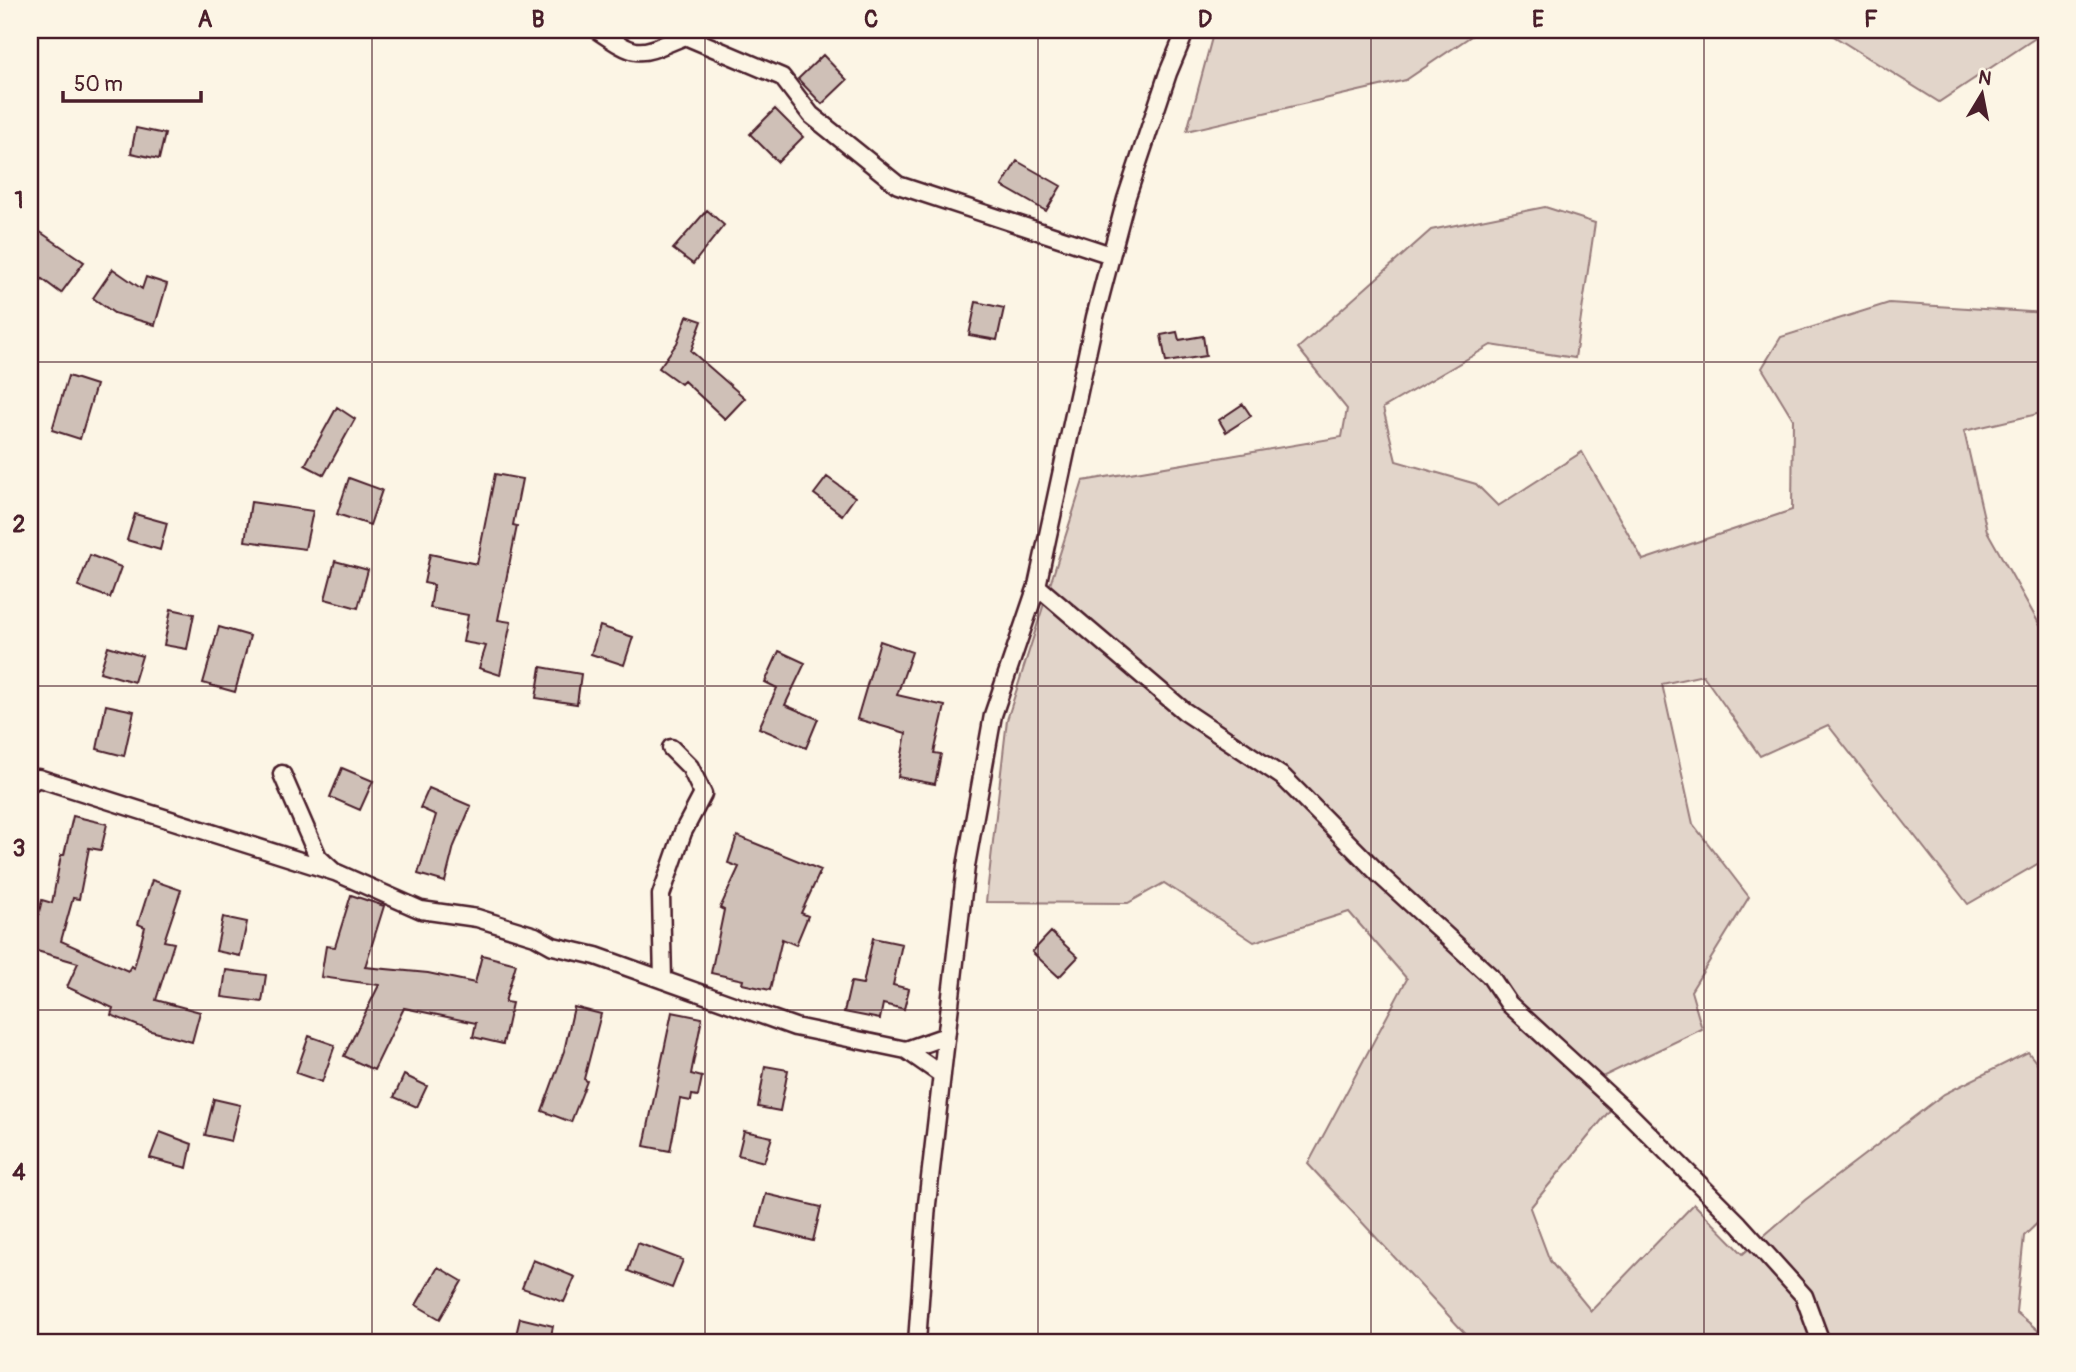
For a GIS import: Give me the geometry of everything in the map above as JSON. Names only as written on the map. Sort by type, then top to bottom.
[{"type":"street","points":[[597,30],[628,51],[643,54],[684,36],[782,77],[811,114],[898,185],[1111,256]]},
{"type":"street","points":[[917,1342],[927,1204],[965,866],[993,715],[1038,586],[1095,317],[1130,186],[1168,73],[1186,30]]},
{"type":"street","points":[[1038,586],[1184,711],[1283,777],[1381,876],[1490,976],[1509,1004],[1631,1116],[1739,1224],[1804,1296],[1821,1342]]},
{"type":"street","points":[[663,979],[662,895],[683,832],[703,794],[690,767],[671,748]]},
{"type":"street","points":[[282,774],[318,857],[335,872]]},
{"type":"street","points":[[32,780],[335,872],[421,910],[477,918],[535,936],[553,946],[596,956],[795,1027],[906,1050],[942,1075]]},
{"type":"street","points":[[906,1050],[946,1036]]},
{"type":"shaded area","points":[[1214,30],[1480,30],[1406,80],[1187,131]]},
{"type":"shaded area","points":[[1824,30],[2046,30],[2046,31],[1939,102]]},
{"type":"shaded area","points":[[1545,207],[1595,223],[1575,358],[1491,345],[1383,408],[1396,461],[1476,484],[1498,506],[1582,452],[1643,560],[1792,510],[1793,419],[1762,368],[1781,337],[1889,303],[2046,313],[2046,412],[1964,431],[1987,531],[2046,636],[2046,859],[1968,904],[1828,725],[1760,756],[1703,675],[1662,684],[1693,824],[1749,897],[1691,991],[1702,1029],[1600,1078],[1611,1109],[1530,1208],[1550,1261],[1591,1311],[1694,1204],[1743,1254],[1805,1200],[1944,1094],[2028,1052],[2046,1075],[2046,1215],[2024,1236],[2016,1312],[2046,1337],[2046,1342],[1473,1342],[1308,1164],[1407,979],[1349,912],[1254,942],[1164,883],[1128,903],[986,902],[1007,720],[1083,481],[1342,437],[1347,409],[1298,348],[1431,230]]},
{"type":"building","points":[[823,55],[847,80],[822,104],[798,79]]},
{"type":"building","points":[[775,109],[803,137],[778,162],[750,134]]},
{"type":"building","points":[[136,128],[165,134],[159,159],[131,153]]},
{"type":"building","points":[[1017,161],[1061,186],[1046,211],[1002,186]]},
{"type":"building","points":[[707,210],[724,225],[693,264],[673,249]]},
{"type":"building","points":[[30,225],[84,262],[61,293],[30,270]]},
{"type":"building","points":[[113,269],[142,289],[146,277],[167,284],[155,325],[114,313],[93,298]]},
{"type":"building","points":[[976,302],[1004,308],[997,340],[969,335]]},
{"type":"building","points":[[687,316],[702,321],[691,351],[745,398],[725,419],[684,381],[681,384],[659,368],[677,343]]},
{"type":"building","points":[[1177,332],[1179,340],[1203,336],[1206,356],[1166,362],[1161,335]]},
{"type":"building","points":[[68,376],[96,385],[80,439],[52,430]]},
{"type":"building","points":[[1243,404],[1251,416],[1226,432],[1219,420]]},
{"type":"building","points":[[337,407],[355,419],[324,475],[305,465]]},
{"type":"building","points":[[495,474],[522,479],[513,525],[517,526],[498,620],[511,622],[500,675],[479,668],[486,646],[463,642],[468,615],[430,608],[434,585],[424,583],[430,554],[477,564]]},
{"type":"building","points":[[827,477],[855,497],[842,515],[814,494]]},
{"type":"building","points":[[349,478],[382,490],[370,525],[337,514]]},
{"type":"building","points":[[251,502],[313,511],[305,549],[245,541]]},
{"type":"building","points":[[135,514],[167,523],[160,550],[127,540]]},
{"type":"building","points":[[90,555],[121,567],[110,598],[78,586]]},
{"type":"building","points":[[335,561],[368,570],[358,608],[325,599]]},
{"type":"building","points":[[171,609],[194,614],[187,649],[164,645]]},
{"type":"building","points":[[600,626],[633,637],[624,665],[591,654]]},
{"type":"building","points":[[219,627],[250,636],[235,692],[203,683]]},
{"type":"building","points":[[880,641],[912,652],[897,695],[945,706],[934,753],[941,754],[935,784],[898,777],[906,733],[857,719]]},
{"type":"building","points":[[108,646],[142,656],[134,682],[100,672]]},
{"type":"building","points":[[779,651],[805,663],[785,705],[818,719],[806,748],[759,728],[777,688],[765,682]]},
{"type":"building","points":[[541,667],[581,674],[577,704],[536,698]]},
{"type":"building","points":[[106,705],[134,711],[124,756],[97,749]]},
{"type":"building","points":[[342,768],[373,781],[360,810],[330,797]]},
{"type":"building","points":[[429,788],[471,806],[454,846],[445,882],[418,874],[436,815],[420,808]]},
{"type":"building","points":[[73,816],[107,824],[101,850],[89,848],[79,899],[73,898],[61,941],[128,971],[131,966],[134,968],[145,927],[138,924],[152,880],[181,890],[164,941],[174,943],[156,1000],[200,1012],[192,1042],[151,1031],[111,1015],[113,1008],[67,987],[78,963],[30,949],[42,900],[52,903],[61,855],[64,855]]},
{"type":"building","points":[[737,836],[821,870],[801,913],[808,916],[796,945],[782,939],[770,990],[742,984],[743,980],[711,973],[724,910],[720,908],[739,867],[728,863]]},
{"type":"building","points":[[351,895],[384,906],[365,967],[428,973],[475,983],[482,955],[516,964],[505,1002],[512,1003],[503,1044],[473,1037],[476,1023],[404,1008],[374,1070],[344,1056],[379,985],[321,977],[326,946],[335,947]]},
{"type":"building","points":[[223,917],[247,922],[240,956],[216,951]]},
{"type":"building","points":[[1051,932],[1078,957],[1059,977],[1032,952]]},
{"type":"building","points":[[873,938],[902,944],[893,985],[909,989],[904,1009],[883,1004],[880,1019],[844,1012],[851,982],[863,984]]},
{"type":"building","points":[[226,970],[266,975],[262,1002],[222,997]]},
{"type":"building","points":[[574,1007],[601,1014],[584,1079],[587,1081],[571,1122],[542,1111],[564,1051]]},
{"type":"building","points":[[672,1012],[702,1018],[691,1074],[702,1077],[698,1096],[692,1095],[691,1101],[680,1099],[670,1151],[644,1146]]},
{"type":"building","points":[[309,1036],[335,1045],[322,1082],[296,1073]]},
{"type":"building","points":[[765,1066],[788,1070],[780,1111],[758,1107]]},
{"type":"building","points":[[404,1075],[427,1086],[417,1107],[394,1097]]},
{"type":"building","points":[[214,1099],[240,1105],[231,1141],[205,1135]]},
{"type":"building","points":[[744,1131],[772,1137],[764,1162],[738,1155]]},
{"type":"building","points":[[160,1132],[192,1144],[187,1168],[150,1158]]},
{"type":"building","points":[[766,1194],[821,1207],[813,1241],[757,1227]]},
{"type":"building","points":[[638,1243],[683,1260],[672,1288],[628,1271]]},
{"type":"building","points":[[533,1260],[575,1277],[564,1302],[522,1288]]},
{"type":"building","points":[[438,1267],[462,1281],[440,1319],[416,1305]]},
{"type":"building","points":[[520,1318],[553,1326],[550,1342],[515,1339]]}]
